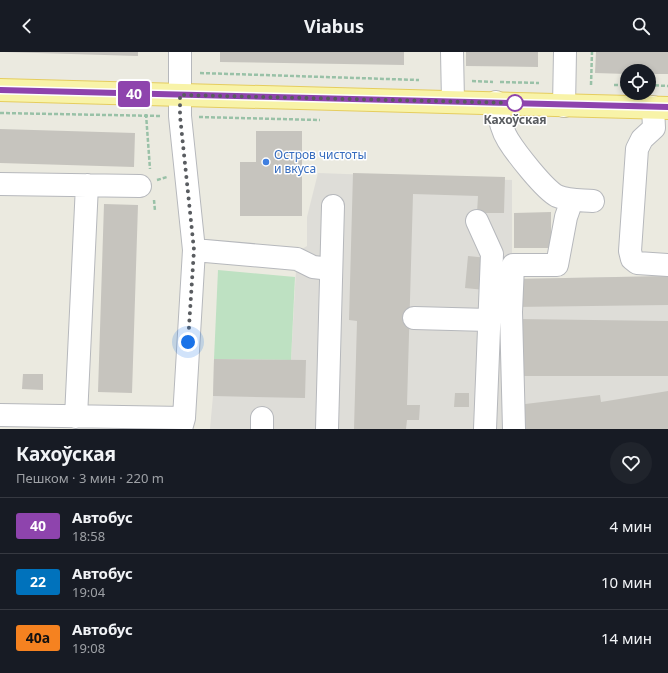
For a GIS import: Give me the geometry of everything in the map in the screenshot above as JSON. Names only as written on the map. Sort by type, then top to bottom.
[{"type":"main road","points":[[0,90],[180,95],[453,91],[496,102],[564,95],[661,107]]},
{"type":"street","points":[[452,52],[453,91]]},
{"type":"street","points":[[564,95],[565,52]]},
{"type":"street","points":[[13,420],[76,417],[182,424],[194,250],[180,116],[180,62]]},
{"type":"street","points":[[496,102],[501,125],[508,140],[542,184],[556,195],[572,200],[593,201]]},
{"type":"street","points":[[661,107],[654,128],[642,139],[637,149],[630,251],[632,259],[637,263],[668,265]]},
{"type":"street","points":[[0,184],[148,186]]},
{"type":"street","points":[[76,417],[86,185]]},
{"type":"street","points":[[514,429],[511,312],[513,265],[558,265],[566,217],[572,200]]},
{"type":"street","points":[[327,429],[333,206]]},
{"type":"street","points":[[477,221],[492,254],[484,429]]},
{"type":"street","points":[[194,250],[297,259],[313,267],[331,269]]},
{"type":"street","points":[[414,318],[489,320]]},
{"type":"path","points":[[591,85],[592,52]]},
{"type":"path","points":[[180,62],[420,80]]},
{"type":"path","points":[[453,91],[564,95],[591,85],[598,85]]},
{"type":"path","points":[[613,85],[620,85]]},
{"type":"path","points":[[656,86],[668,86]]},
{"type":"path","points":[[146,94],[148,186],[155,211]]},
{"type":"path","points":[[0,112],[328,120]]},
{"type":"shaded area","points":[[318,173],[512,180],[512,279],[668,276],[668,429],[210,429],[214,359],[291,360],[297,252],[307,246],[307,217]]},
{"type":"green space","points":[[218,270],[295,277],[291,360],[214,359]]},
{"type":"building","points":[[4,52],[138,52],[138,56]]},
{"type":"building","points":[[220,52],[404,52],[404,65],[220,62]]},
{"type":"building","points":[[466,52],[538,52],[538,67],[466,66]]},
{"type":"building","points":[[596,52],[668,52],[668,74],[656,74],[656,64],[620,64],[620,74],[595,73]]},
{"type":"building","points":[[0,129],[135,133],[134,167],[0,163]]},
{"type":"building","points":[[256,131],[302,131],[302,216],[240,216],[240,162],[256,162]]},
{"type":"building","points":[[353,173],[505,177],[504,213],[477,213],[478,196],[413,194],[407,405],[420,405],[419,420],[407,420],[406,429],[354,429],[357,321],[349,320]]},
{"type":"building","points":[[104,204],[138,205],[132,393],[98,392]]},
{"type":"building","points":[[551,212],[551,248],[514,248],[514,213]]},
{"type":"building","points":[[468,256],[488,258],[485,290],[465,288]]},
{"type":"building","points":[[668,276],[668,305],[514,307],[514,279]]},
{"type":"building","points":[[518,319],[668,321],[668,376],[519,376]]},
{"type":"building","points":[[214,359],[306,360],[305,398],[213,396]]},
{"type":"building","points":[[23,374],[43,374],[43,390],[22,389]]},
{"type":"building","points":[[668,391],[668,429],[520,429],[517,405],[600,395],[601,402]]},
{"type":"building","points":[[455,393],[469,393],[469,407],[454,407]]},
{"type":"bus line","name":"40","points":[[0,90],[496,102],[564,106],[668,107]]},
{"type":"place","name":"Кахоўская","points":[[515,103]]},
{"type":"place","name":"Остров чистоты и вкуса","points":[[266,162]]},
{"type":"route","points":[[188,342],[194,250],[180,116],[180,95],[515,103]]}]
